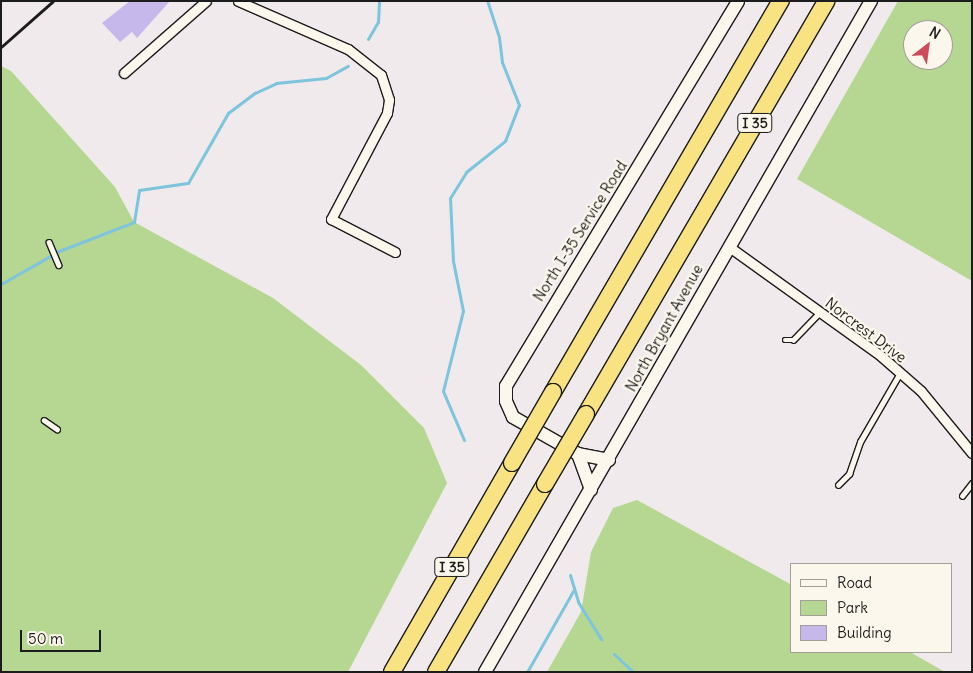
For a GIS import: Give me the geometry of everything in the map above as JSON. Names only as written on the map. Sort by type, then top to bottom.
[{"type":"highway","name":"I 35","points":[[392,672],[781,1]]},
{"type":"highway","name":"I 35","points":[[436,672],[826,1]]},
{"type":"main road","name":"North I-35 Service Road","points":[[609,460],[578,454],[514,417],[506,401],[508,379],[738,1]]},
{"type":"main road","name":"North Bryant Avenue","points":[[485,672],[609,460],[728,246],[872,1]]},
{"type":"main road","points":[[578,454],[591,490]]},
{"type":"street","points":[[124,73],[206,1]]},
{"type":"street","points":[[238,1],[348,49],[381,75],[389,100],[387,113],[331,219],[395,252]]},
{"type":"street","name":"Norcrest Drive","points":[[728,246],[820,312],[922,391],[972,453]]},
{"type":"lane","points":[[49,242],[59,265]]},
{"type":"lane","points":[[785,340],[793,340],[820,312]]},
{"type":"lane","points":[[838,484],[849,474],[860,442],[900,373]]},
{"type":"lane","points":[[44,420],[57,429]]},
{"type":"lane","points":[[962,496],[972,483]]},
{"type":"green space","points":[[898,1],[972,1],[972,281],[797,179]]},
{"type":"green space","points":[[1,66],[11,71],[115,187],[134,222],[273,298],[361,365],[424,428],[447,483],[348,672],[1,672]]},
{"type":"green space","points":[[637,500],[790,584],[790,653],[912,653],[945,672],[547,672],[581,612],[591,552],[613,508]]},
{"type":"building","points":[[130,1],[170,1],[137,38],[132,32],[120,42],[102,23]]},
{"type":"waterway","points":[[368,39],[378,22],[379,1]]},
{"type":"waterway","points":[[464,440],[443,391],[463,311],[453,261],[450,198],[466,172],[505,141],[519,105],[502,62],[499,37],[487,1]]},
{"type":"waterway","points":[[1,284],[59,251],[134,222],[139,190],[188,183],[228,113],[255,93],[276,83],[326,78],[348,66]]},
{"type":"waterway","points":[[570,575],[578,602],[601,639]]},
{"type":"waterway","points":[[527,672],[573,591]]},
{"type":"waterway","points":[[614,654],[633,672]]},
{"type":"railway","points":[[1,47],[53,1]]}]
